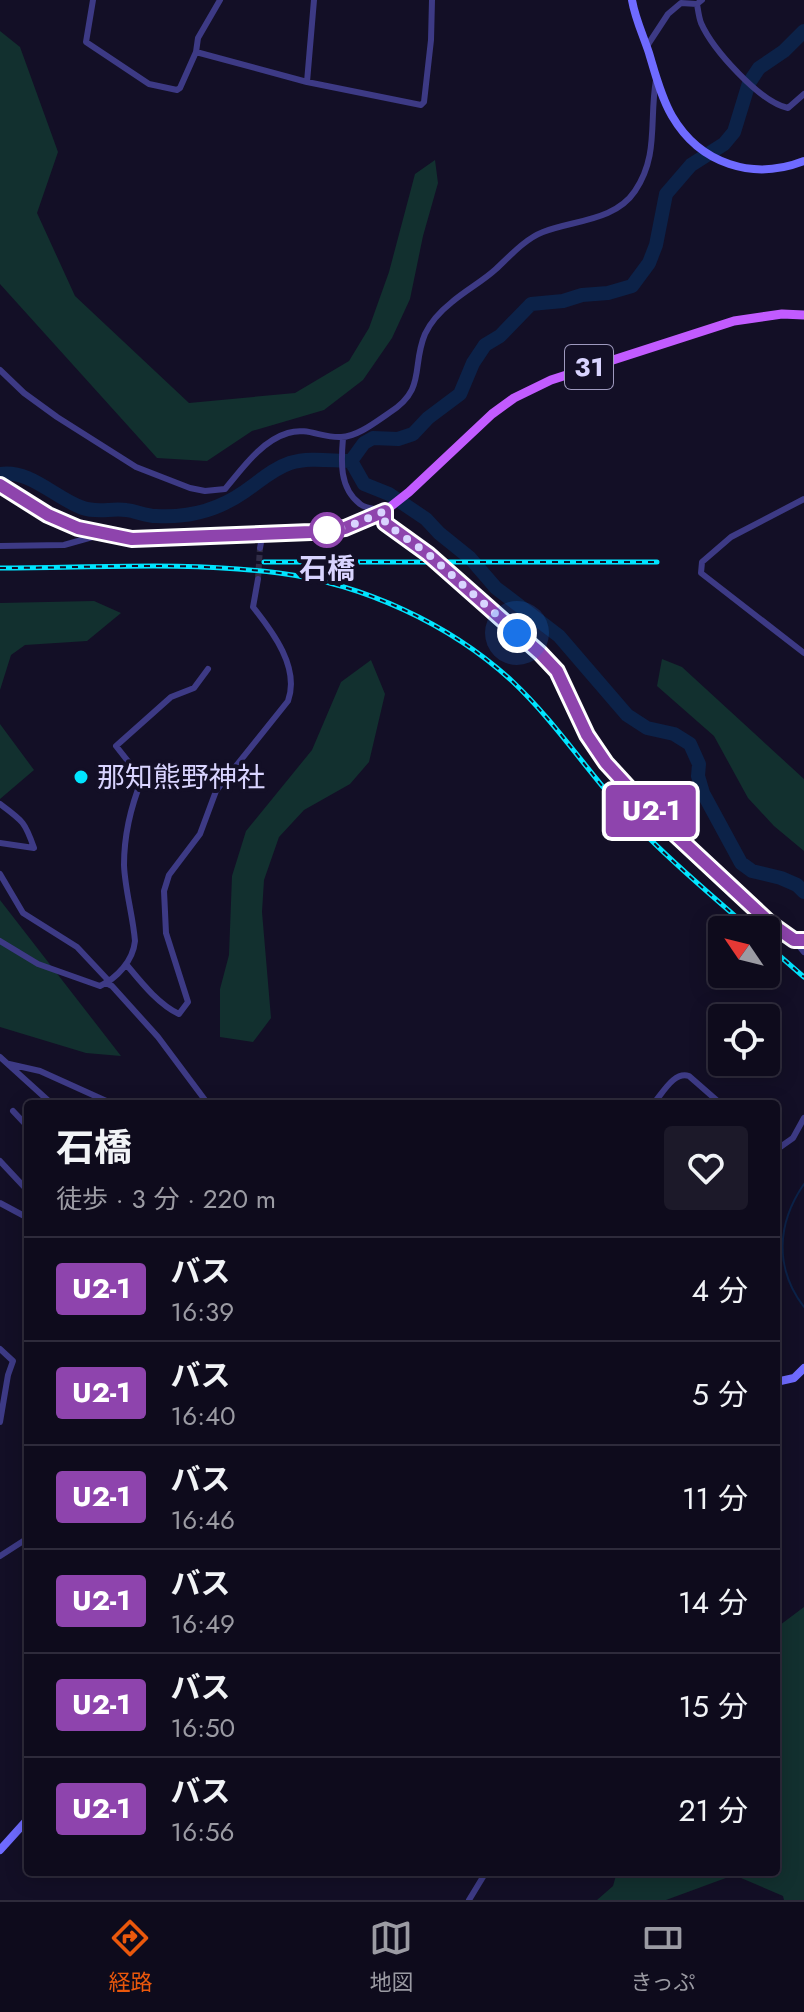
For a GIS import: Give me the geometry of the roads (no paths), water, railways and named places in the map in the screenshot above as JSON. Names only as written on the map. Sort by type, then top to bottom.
[{"type":"main road","name":"31","points":[[4,487],[48,515],[78,528],[132,539],[345,528],[389,508],[492,414],[514,398],[551,380],[734,321],[782,314],[804,315]]},
{"type":"street","points":[[93,0],[84,38],[86,42],[149,84],[177,90],[196,52],[198,38],[220,0]]},
{"type":"street","points":[[307,82],[314,0]]},
{"type":"street","points":[[196,52],[307,82],[421,105],[424,102],[432,0]]},
{"type":"street","points":[[632,0],[656,77],[671,114],[687,137],[721,162],[738,168],[760,171],[804,161]]},
{"type":"street","points":[[647,46],[668,14],[681,3],[699,2],[701,23],[732,66],[755,90],[776,105],[788,108],[804,94]]},
{"type":"street","points":[[0,370],[24,393],[120,458],[190,488],[205,491],[225,489],[257,453],[274,439],[288,433],[309,430],[343,438],[362,430],[405,402],[413,390],[425,333],[438,314],[454,300],[538,234],[611,212],[627,202],[644,176],[654,144],[652,104],[656,77]]},
{"type":"street","points":[[343,438],[340,472],[352,496],[362,506],[389,508],[385,523],[428,554],[540,653],[557,671],[587,735],[606,763],[652,813],[804,952]]},
{"type":"street","points":[[804,499],[731,537],[702,562],[701,573],[804,653]]},
{"type":"street","points":[[260,548],[263,532]]},
{"type":"street","points":[[0,546],[64,545],[103,534]]},
{"type":"street","points":[[126,964],[175,1013],[179,1014],[185,1009],[188,1002],[186,990],[165,923],[164,891],[169,875],[200,834],[216,791],[291,694],[288,665],[268,626],[253,607],[258,579]]},
{"type":"street","points":[[0,941],[38,964],[100,986],[112,981],[126,964],[134,952],[135,941],[124,867],[127,832],[142,779],[116,746],[171,697],[194,688],[208,669]]},
{"type":"street","points":[[0,804],[26,826],[34,848],[0,843]]},
{"type":"street","points":[[0,874],[23,913],[77,947],[106,983],[138,1014],[205,1100]]},
{"type":"street","points":[[794,940],[804,940]]},
{"type":"street","points":[[0,1057],[48,1100]]},
{"type":"street","points":[[9,1064],[40,1071],[105,1100]]},
{"type":"street","points":[[656,1100],[677,1076],[683,1074],[716,1100]]},
{"type":"street","points":[[92,1093],[96,1100]]},
{"type":"street","points":[[13,1111],[24,1122]]},
{"type":"street","points":[[780,1147],[793,1138],[804,1118]]},
{"type":"street","points":[[0,1161],[24,1187]]},
{"type":"street","points":[[0,1203],[24,1216]]},
{"type":"street","points":[[0,1349],[13,1361],[0,1422]]},
{"type":"street","points":[[780,1381],[794,1378],[804,1368]]},
{"type":"street","points":[[0,1556],[24,1541]]},
{"type":"street","points":[[0,1850],[24,1823]]},
{"type":"street","points":[[469,1900],[484,1876]]},
{"type":"waterway","points":[[351,461],[364,443],[373,438],[398,439],[413,434],[428,418],[460,394],[473,363],[485,345],[500,336],[531,304],[608,293],[632,286],[649,263],[656,245],[666,194],[691,165],[724,144],[734,132],[749,83],[759,68],[784,51],[804,31]]},
{"type":"waterway","points":[[0,474],[22,476],[88,509],[168,516],[202,512],[224,504],[290,463],[351,461],[364,484],[389,494],[426,519],[470,558],[496,588],[559,636],[627,715],[647,728],[674,734],[690,744],[699,764],[698,776],[703,793],[741,863],[752,871],[797,885],[804,892]]},
{"type":"waterway","points":[[804,1184],[788,1214],[783,1246],[788,1277],[804,1307]]},
{"type":"tunnel","points":[[258,579],[260,548]]},
{"type":"railway","points":[[264,562],[657,562]]},
{"type":"railway","points":[[0,568],[175,566],[244,569],[311,578],[342,586],[404,610],[461,642],[512,681],[547,717],[643,832],[735,916]]},
{"type":"railway","points":[[780,956],[804,977]]},
{"type":"place","name":"石橋","points":[[327,530]]},
{"type":"place","name":"那知熊野神社","points":[[81,777]]}]
